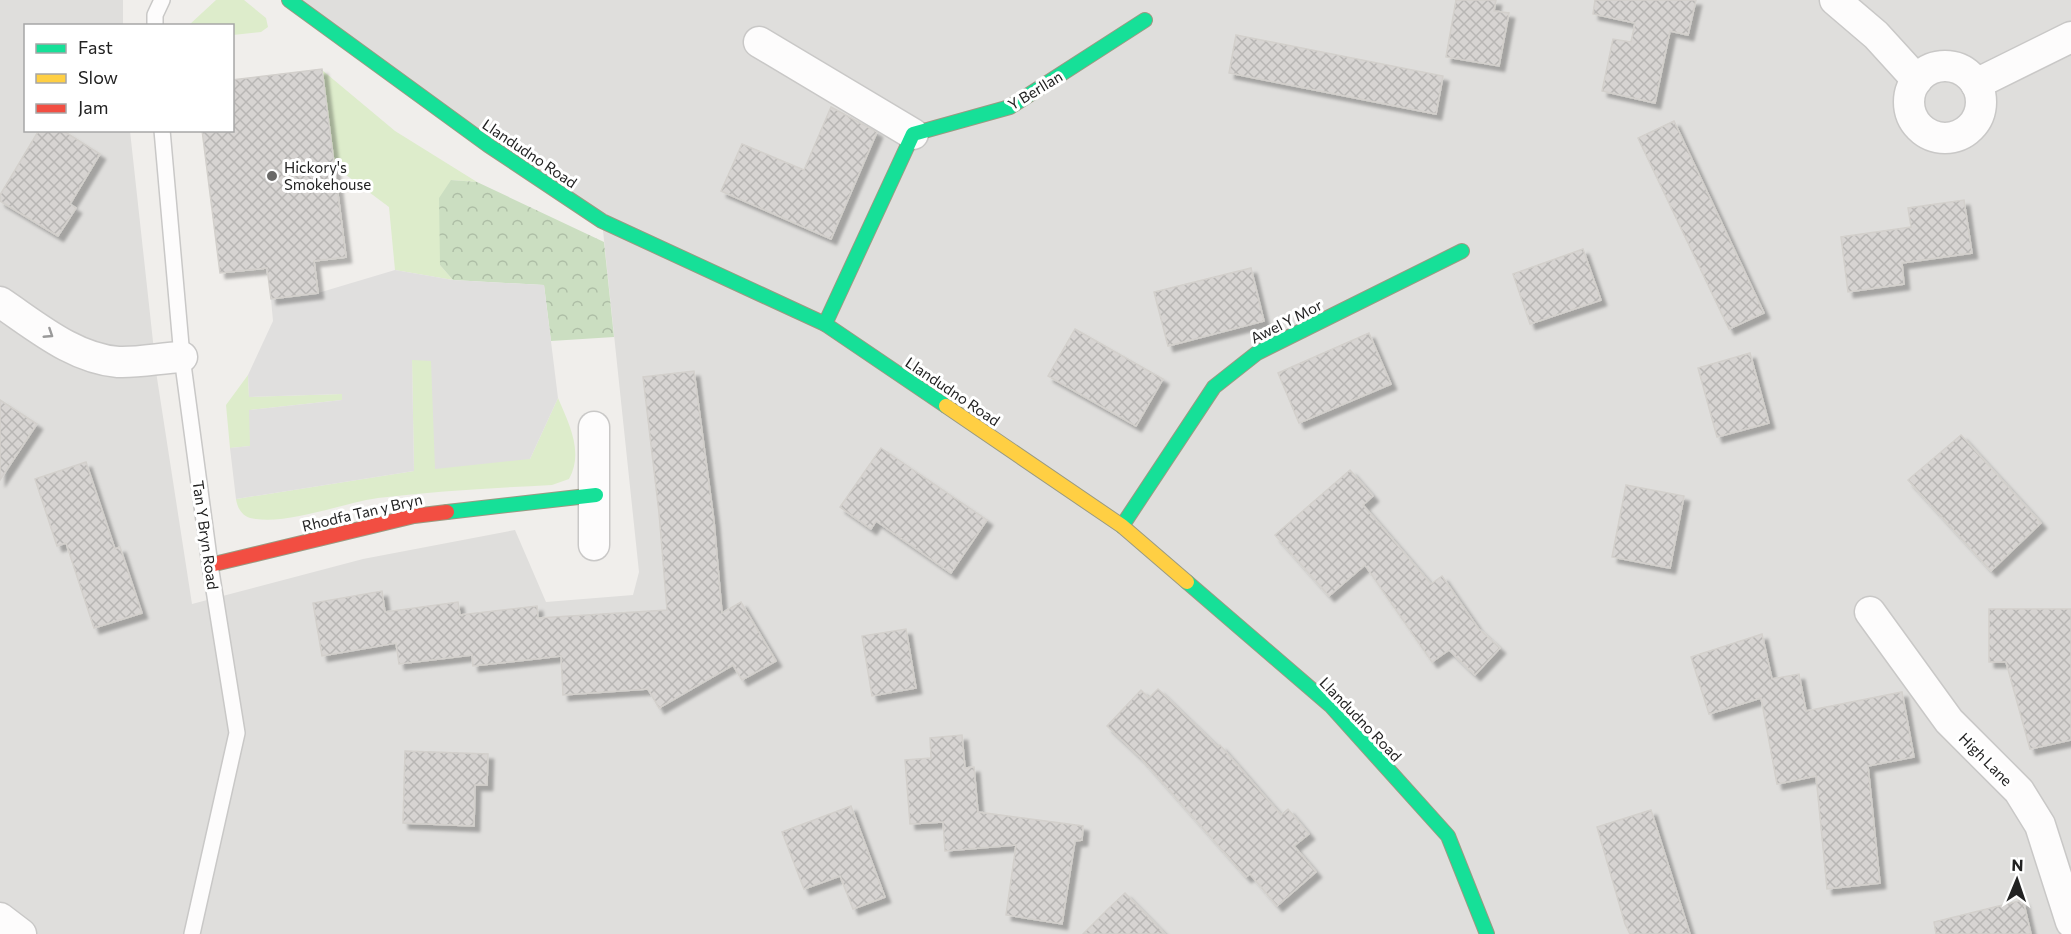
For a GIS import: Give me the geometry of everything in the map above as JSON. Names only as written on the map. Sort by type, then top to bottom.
[{"type":"main road","name":"Llandudno Road","points":[[289,0],[488,145],[602,221],[825,324],[1122,526],[1331,706],[1448,836],[1487,934]]},
{"type":"main road","name":"Y Berllan","points":[[913,134],[1010,107],[1145,20]]},
{"type":"main road","points":[[825,324],[913,134]]},
{"type":"main road","name":"Awel Y Mor","points":[[1122,526],[1214,387],[1257,353],[1462,251]]},
{"type":"main road","name":"Rhodfa Tan y Bryn","points":[[210,565],[414,516],[596,495]]},
{"type":"street","points":[[1835,0],[1876,35],[1917,80]]},
{"type":"street","points":[[1976,84],[2071,37]]},
{"type":"street","points":[[759,42],[913,134]]},
{"type":"street","points":[[1940,66],[1952,67],[1964,71],[1976,84],[1981,104],[1976,122],[1962,135],[1942,139],[1930,136],[1920,128],[1911,114],[1909,102],[1911,91],[1917,80],[1928,71],[1940,66]]},
{"type":"street","points":[[0,302],[70,348],[94,357],[119,362],[182,357]]},
{"type":"street","points":[[594,427],[596,495],[594,545]]},
{"type":"street","name":"High Lane","points":[[1870,612],[1949,721],[2019,791],[2040,825],[2071,922]]},
{"type":"street","points":[[0,918],[21,934]]},
{"type":"lane","points":[[155,24],[162,0]]},
{"type":"lane","name":"Tan Y Bryn Road","points":[[162,132],[182,357],[210,565],[237,734],[192,934]]},
{"type":"shaded area","points":[[0,0],[123,0],[123,24],[24,24],[24,132],[130,132],[157,378],[192,604],[363,559],[515,530],[546,602],[633,595],[639,572],[602,221],[289,0],[2071,0],[2071,934],[0,934]]},
{"type":"shaded area","points":[[395,270],[453,280],[544,285],[558,398],[530,459],[435,469],[431,361],[412,360],[414,471],[236,499],[230,448],[250,446],[249,410],[342,400],[342,394],[249,397],[248,375],[273,321],[271,299],[318,293]]},
{"type":"green space","points":[[216,0],[244,0],[266,18],[268,27],[261,32],[234,35],[234,24],[190,24]]},
{"type":"green space","points":[[322,70],[395,131],[477,182],[452,180],[440,265],[453,280],[395,270],[389,207],[334,166]]},
{"type":"green space","points":[[451,180],[477,182],[604,242],[614,337],[551,341],[544,285],[453,280],[440,265],[439,198]]},
{"type":"green space","points":[[412,360],[431,360],[530,459],[558,398],[575,448],[575,459],[569,479],[552,485],[378,498],[284,519],[256,519],[242,513],[236,499],[414,471]]},
{"type":"green space","points":[[248,375],[249,397],[342,394],[342,400],[250,410],[251,446],[230,448],[226,405]]},
{"type":"building","points":[[1456,0],[1496,0],[1494,11],[1509,13],[1499,66],[1446,57]]},
{"type":"building","points":[[1595,0],[1696,0],[1688,35],[1670,31],[1655,103],[1602,91],[1613,39],[1631,42],[1635,23],[1593,14]]},
{"type":"building","points":[[1236,35],[1443,76],[1436,114],[1229,73]]},
{"type":"building","name":"Hickory's Smokehouse","points":[[322,69],[346,257],[314,261],[318,293],[271,299],[267,268],[220,273],[202,132],[234,132],[234,80]]},
{"type":"building","points":[[831,107],[877,132],[831,239],[721,191],[742,144],[804,170]]},
{"type":"building","points":[[1674,121],[1764,313],[1729,329],[1638,138]]},
{"type":"building","points":[[38,132],[65,132],[100,154],[70,204],[76,208],[58,236],[0,201],[0,195]]},
{"type":"building","points":[[1964,200],[1972,253],[1902,263],[1904,284],[1848,292],[1841,237],[1911,227],[1908,208]]},
{"type":"building","points":[[1583,249],[1601,300],[1530,324],[1513,274]]},
{"type":"building","points":[[1251,268],[1264,321],[1168,346],[1154,292]]},
{"type":"building","points":[[1075,329],[1163,379],[1136,426],[1048,376]]},
{"type":"building","points":[[1369,333],[1391,384],[1299,423],[1278,373]]},
{"type":"building","points":[[1750,353],[1769,423],[1717,437],[1698,368]]},
{"type":"building","points":[[694,371],[714,521],[722,613],[741,602],[776,661],[742,680],[733,665],[659,708],[648,689],[563,695],[561,656],[473,666],[472,655],[399,664],[396,643],[322,656],[313,603],[382,591],[385,612],[458,602],[460,615],[537,606],[538,618],[667,610],[659,513],[643,377]]},
{"type":"building","points":[[0,400],[37,424],[0,480]]},
{"type":"building","points":[[1961,435],[2041,523],[1991,571],[1908,480]]},
{"type":"building","points":[[881,448],[987,520],[951,573],[876,521],[871,529],[840,507]]},
{"type":"building","points":[[86,462],[115,549],[120,547],[142,613],[94,628],[66,543],[57,546],[35,479]]},
{"type":"building","points":[[1350,470],[1373,496],[1363,505],[1431,584],[1442,576],[1478,628],[1500,648],[1475,675],[1449,650],[1432,662],[1365,565],[1329,596],[1275,535]]},
{"type":"building","points":[[1626,485],[1684,496],[1670,568],[1612,557]]},
{"type":"building","points":[[1989,609],[2071,609],[2071,740],[2030,749],[2006,662],[1989,662]]},
{"type":"building","points":[[906,629],[916,688],[872,696],[862,636]]},
{"type":"building","points":[[1762,634],[1772,679],[1799,674],[1806,711],[1902,692],[1914,757],[1868,766],[1880,883],[1827,889],[1816,776],[1777,784],[1761,698],[1709,714],[1691,657]]},
{"type":"building","points":[[1158,689],[1218,747],[1220,745],[1281,815],[1288,809],[1309,834],[1294,846],[1316,872],[1277,906],[1250,874],[1246,877],[1141,758],[1107,726],[1141,690],[1149,698]]},
{"type":"building","points":[[962,735],[965,768],[974,767],[978,812],[1083,826],[1082,840],[1075,841],[1062,924],[1006,915],[1016,845],[945,851],[943,822],[910,824],[905,760],[931,758],[930,738]]},
{"type":"building","points":[[405,751],[488,754],[487,785],[475,785],[474,826],[403,823]]},
{"type":"building","points":[[851,806],[885,897],[853,909],[840,876],[804,889],[782,832]]},
{"type":"building","points":[[1651,810],[1690,934],[1630,934],[1625,924],[1597,827]]},
{"type":"building","points":[[1125,893],[1165,934],[1083,934],[1110,907]]},
{"type":"building","points":[[2023,900],[2031,934],[1936,934],[1934,922]]},
{"type":"traffic: fast","points":[[289,0],[488,145],[602,221],[825,324],[946,406]]},
{"type":"traffic: fast","points":[[825,324],[913,134],[1010,107],[1145,20]]},
{"type":"traffic: fast","points":[[1122,526],[1214,387],[1257,353],[1462,251]]},
{"type":"traffic: fast","points":[[447,512],[596,495]]},
{"type":"traffic: fast","points":[[1187,582],[1331,706],[1448,836],[1487,934]]},
{"type":"traffic: slow","points":[[946,406],[1122,526],[1187,582]]},
{"type":"traffic: jam","points":[[210,565],[414,516],[447,512]]},
{"type":"place","name":"Hickory's Smokehouse","points":[[272,176]]}]
